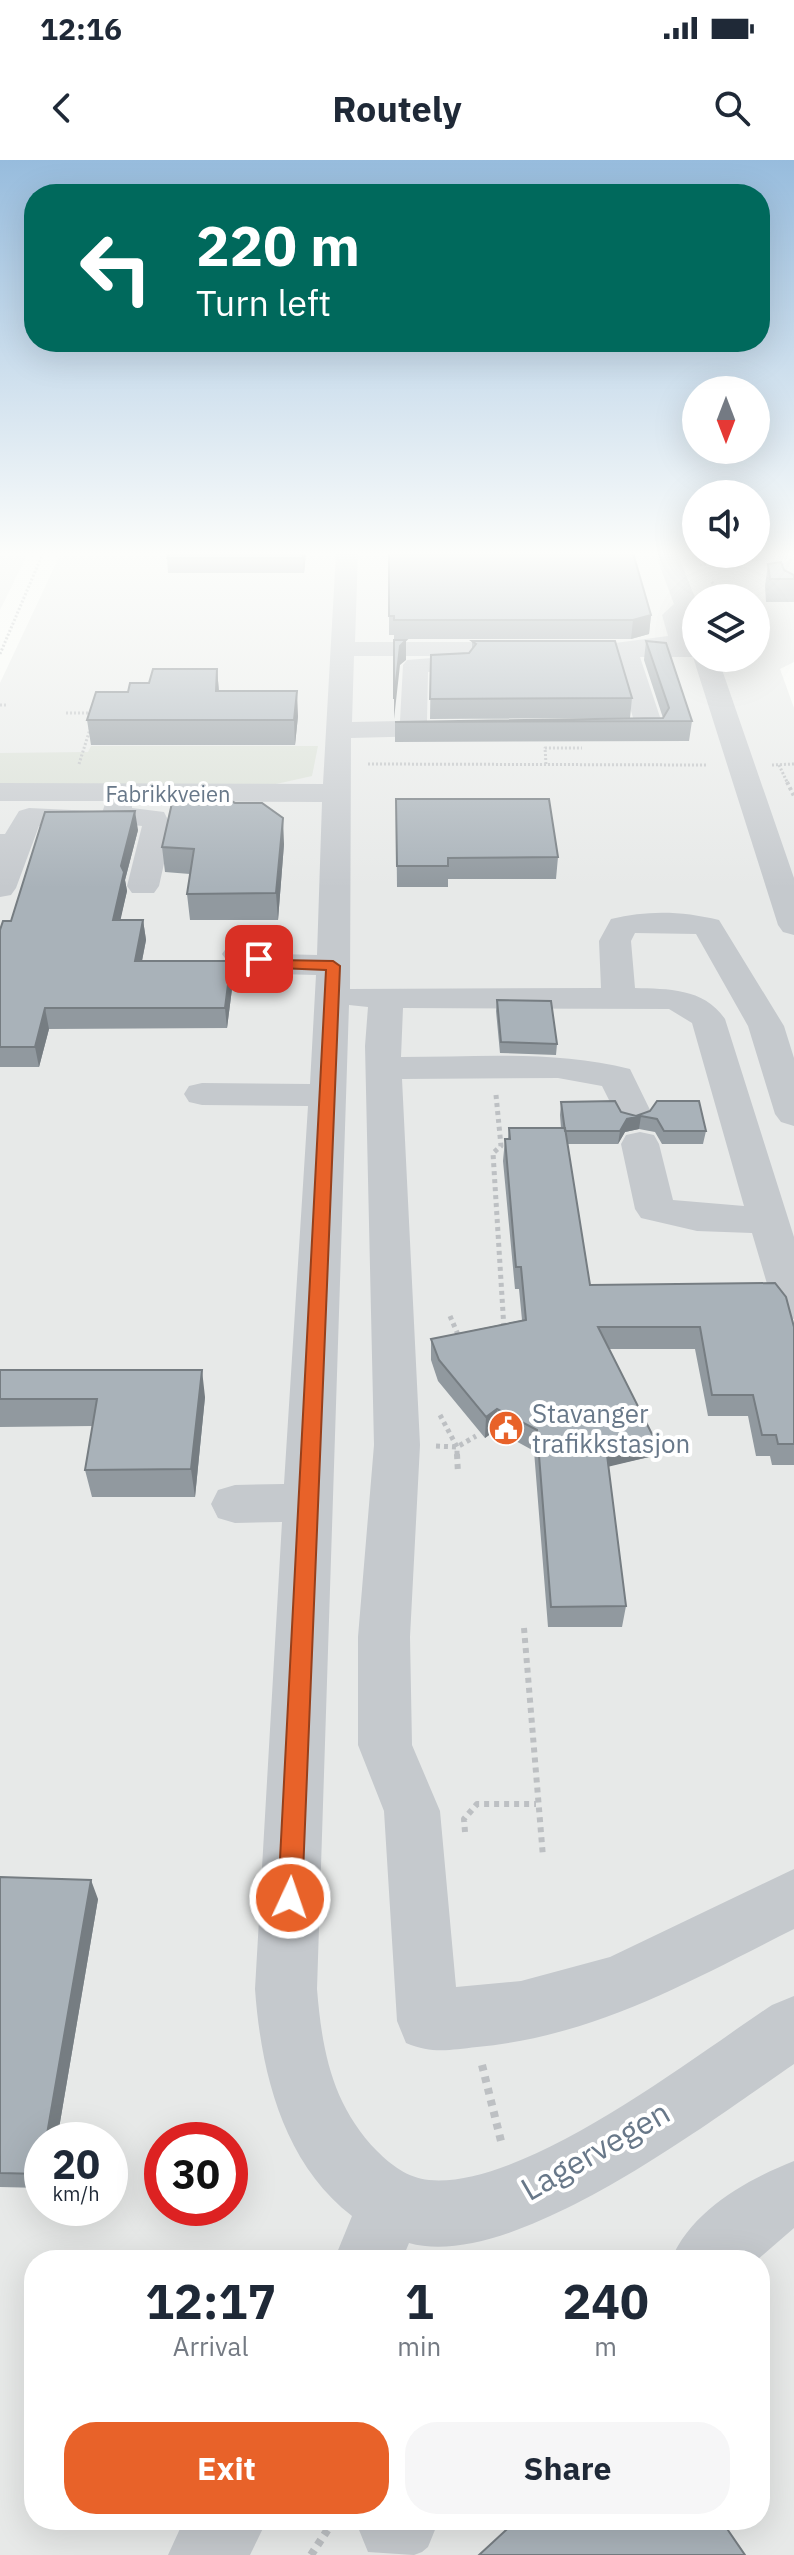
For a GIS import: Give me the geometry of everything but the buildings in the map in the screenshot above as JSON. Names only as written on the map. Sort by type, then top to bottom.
[{"type":"street","points":[[343,665],[343,763],[286,1989],[288,2031],[297,2076],[309,2111],[332,2150],[360,2182],[379,2232]]},
{"type":"street","points":[[413,729],[416,665],[420,665]]},
{"type":"street","points":[[579,729],[650,729],[630,665]]},
{"type":"street","points":[[710,672],[794,925]]},
{"type":"street","name":"Fabrikkveien","points":[[118,804],[343,763],[413,729],[477,729]]},
{"type":"street","points":[[0,888],[9,822],[118,804],[154,818],[157,828],[143,886]]},
{"type":"street","points":[[618,997],[615,941],[622,926],[645,921],[687,921],[708,927],[720,942],[766,1026],[794,1114]]},
{"type":"street","points":[[239,954],[386,997],[618,997],[671,999],[691,1005],[708,1019],[794,1304]]},
{"type":"street","points":[[386,997],[384,1068],[397,1445],[384,1637],[385,1745],[412,1811],[428,2021],[521,2012],[617,1985],[794,1898]]},
{"type":"street","points":[[384,1068],[558,1067],[617,1077],[637,1129],[655,1209],[706,1219],[768,1219]]},
{"type":"street","points":[[202,1094],[328,1095]]},
{"type":"street","points":[[235,1504],[309,1503]]},
{"type":"street","name":"Lagervegen","points":[[379,2232],[432,2214],[478,2209],[517,2196],[568,2173],[794,2027]]},
{"type":"street","points":[[717,2250],[771,2204],[794,2194]]},
{"type":"street","points":[[206,2555],[222,2530]]},
{"type":"path","points":[[0,705],[6,705]]},
{"type":"path","points":[[66,713],[106,713]]},
{"type":"path","points":[[79,764],[94,713]]},
{"type":"path","points":[[343,763],[720,765]]},
{"type":"path","points":[[493,1067],[501,1146],[493,1153],[504,1337]]},
{"type":"path","points":[[450,1316],[463,1346]]},
{"type":"path","points":[[436,1409],[457,1447],[458,1474]]},
{"type":"path","points":[[524,1628],[536,1804],[543,1857]]},
{"type":"path","points":[[465,1849],[464,1819],[477,1804],[536,1804]]},
{"type":"path","points":[[472,2015],[502,2145]]},
{"type":"path","points":[[311,2555],[361,2530]]},
{"type":"shaded area","points":[[9,665],[682,665],[682,672],[770,672],[770,665],[788,665],[780,669],[794,708],[794,2555],[0,2555],[0,683]]},
{"type":"shaded area","points":[[91,746],[318,746],[312,776],[276,784],[0,786],[0,753],[88,752]]},
{"type":"place","name":"Stavanger trafikkstasjon","points":[[506,1428]]},
{"type":"route","points":[[259,959],[278,964],[333,966],[290,1898]]}]
